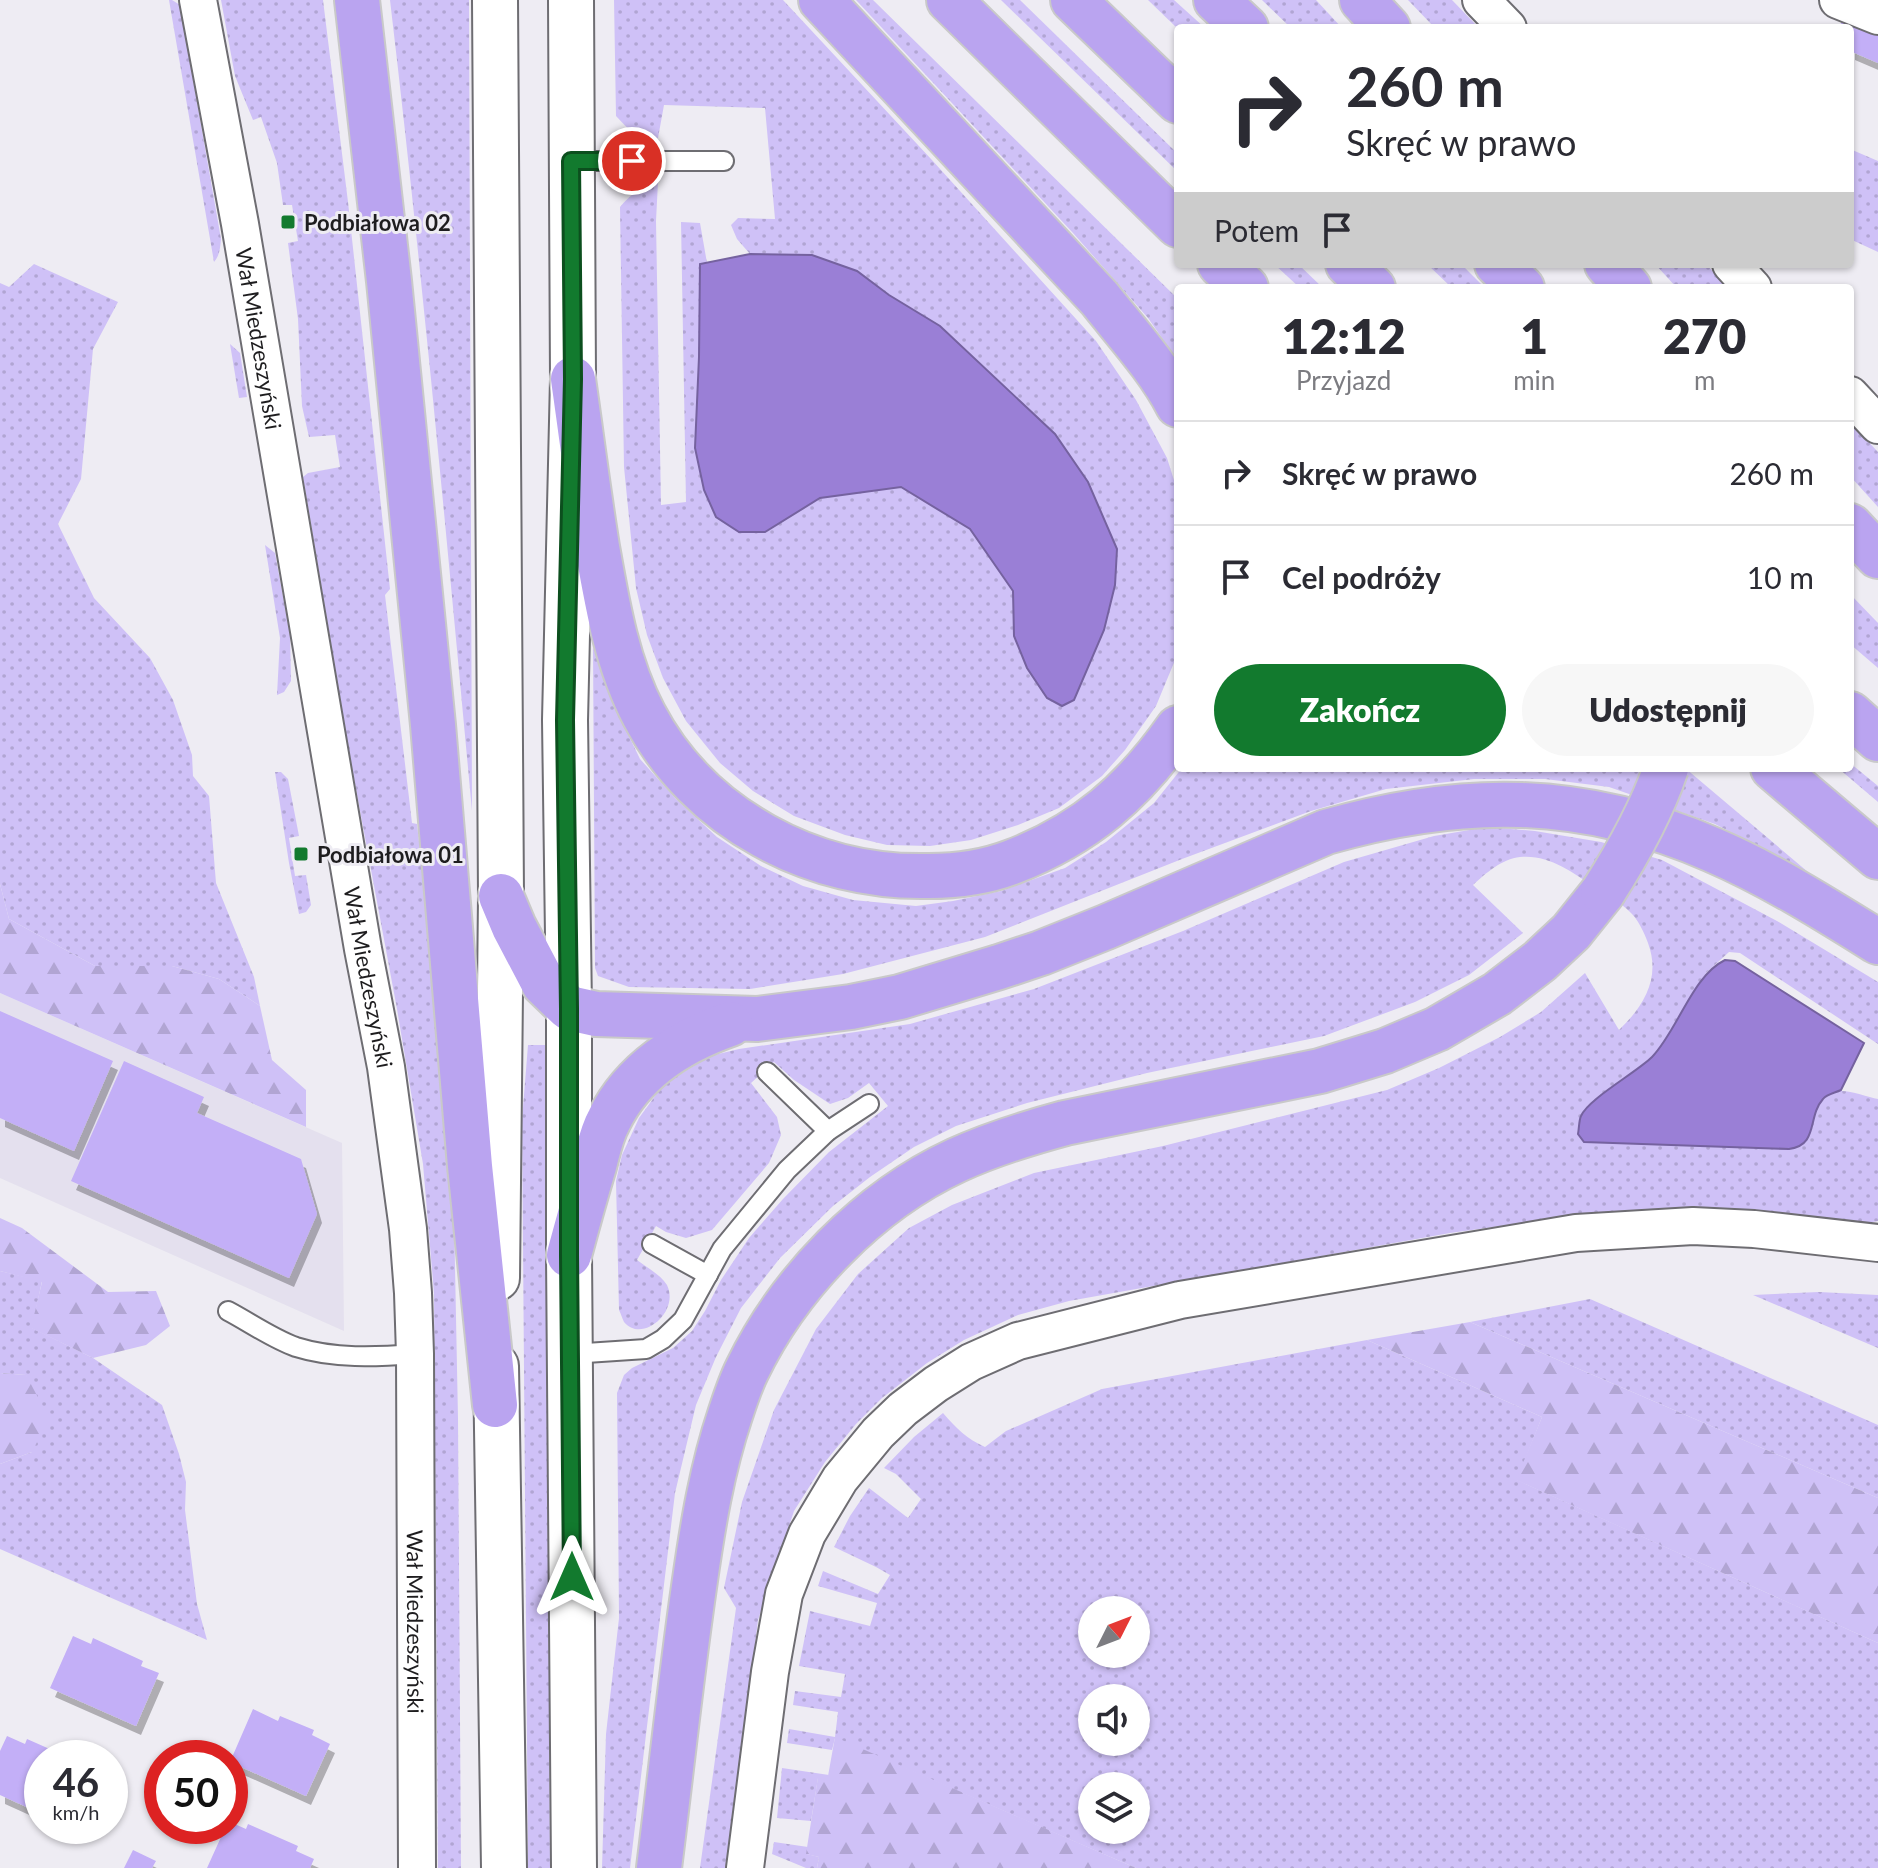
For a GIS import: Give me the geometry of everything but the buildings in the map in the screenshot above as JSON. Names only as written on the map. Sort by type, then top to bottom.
[{"type":"highway","points":[[357,0],[389,281],[431,710],[470,1166],[495,1405]]},
{"type":"highway","points":[[821,0],[1100,299],[1174,397]]},
{"type":"highway","points":[[949,0],[1174,221]]},
{"type":"highway","points":[[1073,0],[1174,97]]},
{"type":"highway","points":[[1216,0],[1242,24]]},
{"type":"highway","points":[[1362,0],[1384,24]]},
{"type":"highway","points":[[1224,268],[1242,284]]},
{"type":"highway","points":[[1352,268],[1369,284]]},
{"type":"highway","points":[[1501,268],[1518,284]]},
{"type":"highway","points":[[1611,268],[1625,284]]},
{"type":"highway","points":[[573,379],[606,599],[627,679],[667,752],[697,788],[764,837],[817,860],[880,875],[947,876],[1009,863],[1055,842],[1108,808],[1158,757],[1174,734]]},
{"type":"highway","points":[[1854,530],[1878,556]]},
{"type":"highway","points":[[1854,718],[1878,739]]},
{"type":"highway","points":[[659,1868],[689,1625],[714,1469],[745,1372],[778,1316],[830,1251],[887,1203],[921,1181],[955,1161],[994,1145],[1065,1123],[1320,1071],[1385,1051],[1437,1029],[1497,994],[1571,932],[1603,892],[1626,856],[1665,772]]},
{"type":"highway","points":[[1778,772],[1878,857]]},
{"type":"highway","points":[[501,896],[544,984],[569,1008],[596,1014],[744,1019],[803,1014],[900,997],[1067,942],[1326,832],[1407,812],[1475,804],[1520,804],[1609,815],[1712,849],[1815,903],[1878,942]]},
{"type":"highway","points":[[569,1255],[604,1131],[626,1092],[676,1048],[704,1033],[744,1019]]},
{"type":"main road","points":[[495,0],[501,896],[495,1405],[504,1868]]},
{"type":"main road","points":[[571,0],[573,379],[565,720],[574,1868]]},
{"type":"street","name":"Wał Miedzeszyński","points":[[198,0],[386,1067],[408,1229],[415,1354],[417,1868]]},
{"type":"street","points":[[1481,0],[1504,24]]},
{"type":"street","points":[[1838,0],[1878,16]]},
{"type":"street","points":[[1735,268],[1749,284]]},
{"type":"street","points":[[1854,399],[1878,425]]},
{"type":"street","points":[[745,1868],[770,1672],[784,1594],[807,1534],[840,1479],[878,1433],[903,1409],[971,1362],[1018,1341],[1180,1300],[1576,1233],[1693,1226],[1754,1229],[1878,1243]]},
{"type":"lane","points":[[571,161],[724,161]]},
{"type":"lane","points":[[767,1072],[828,1131]]},
{"type":"lane","points":[[571,1354],[646,1349],[663,1339],[683,1320],[722,1249],[777,1182],[828,1131],[869,1104]]},
{"type":"lane","points":[[652,1244],[708,1275]]},
{"type":"lane","points":[[228,1311],[293,1346],[323,1353],[370,1357],[415,1354]]},
{"type":"shaded area","points":[[750,254],[812,255],[857,271],[940,326],[1055,434],[1088,482],[1117,549],[1115,585],[1104,630],[1074,700],[1062,706],[1047,698],[1027,668],[1014,636],[1013,591],[970,529],[901,487],[820,498],[765,532],[739,532],[716,517],[704,490],[695,448],[700,264]]},
{"type":"shaded area","points":[[1725,960],[1735,961],[1864,1043],[1841,1090],[1825,1097],[1818,1106],[1805,1142],[1789,1149],[1584,1142],[1578,1134],[1585,1109],[1652,1057],[1703,978]]},
{"type":"shaded area","points":[[0,993],[342,1143],[344,1331],[0,1178]]},
{"type":"green space","points":[[169,0],[180,5],[221,239],[219,254],[214,262]]},
{"type":"green space","points":[[221,0],[323,0],[390,589],[385,595],[412,823],[417,824],[443,1054],[454,1216],[461,1868],[438,1868],[434,1293],[423,1164],[303,477],[308,473],[340,467],[335,435],[309,437],[302,406],[298,319],[288,243],[298,241],[292,205],[283,205],[277,163],[261,117],[253,120],[235,76]]},
{"type":"green space","points":[[390,0],[469,0],[472,811],[444,507]]},
{"type":"green space","points":[[614,0],[783,0],[1096,341],[1136,400],[1167,458],[1174,480],[1174,663],[1156,706],[1125,750],[1102,776],[1059,808],[971,840],[930,846],[887,845],[845,835],[794,816],[753,791],[720,763],[686,721],[663,678],[647,635],[636,588],[624,467],[620,207],[632,194],[658,182],[661,505],[686,502],[681,222],[700,223],[707,263],[700,265],[695,448],[765,532],[820,498],[901,487],[970,528],[1013,591],[1014,636],[1055,434],[940,326],[857,271],[812,255],[750,254],[737,239],[731,225],[738,218],[775,219],[765,108],[664,105],[658,138],[639,135],[616,116]]},
{"type":"green space","points":[[856,0],[873,0],[1174,295],[1174,355],[1148,318]]},
{"type":"green space","points":[[1001,0],[1020,0],[1174,150],[1174,168]]},
{"type":"green space","points":[[1148,0],[1174,0],[1201,24],[1174,25]]},
{"type":"green space","points":[[1262,0],[1316,0],[1338,24],[1287,24]]},
{"type":"green space","points":[[1408,0],[1452,0],[1475,24],[1431,24]]},
{"type":"green space","points":[[1854,151],[1878,161],[1878,252],[1854,241]]},
{"type":"green space","points":[[34,264],[118,302],[93,349],[81,479],[58,524],[94,598],[150,658],[173,700],[192,755],[193,776],[209,796],[216,883],[254,977],[260,1006],[219,979],[172,966],[95,966],[9,919],[0,884],[0,283],[9,287]]},
{"type":"green space","points":[[1278,268],[1302,268],[1319,284],[1296,284]]},
{"type":"green space","points":[[1431,268],[1465,268],[1481,284],[1448,284]]},
{"type":"green space","points":[[1659,268],[1710,268],[1724,284],[1673,284]]},
{"type":"green space","points":[[230,344],[240,353],[247,397],[239,398]]},
{"type":"green space","points":[[1854,426],[1878,452],[1878,507],[1854,480]]},
{"type":"green space","points":[[265,545],[275,553],[290,635],[291,681],[284,692],[277,695],[280,638]]},
{"type":"green space","points":[[1854,598],[1878,623],[1878,668],[1854,647]]},
{"type":"green space","points":[[593,647],[611,699],[640,759],[676,799],[717,837],[761,866],[803,886],[853,900],[916,906],[953,901],[1001,891],[1065,868],[1106,842],[1154,803],[1179,772],[1690,772],[1808,872],[1715,824],[1609,787],[1545,779],[1474,779],[1386,789],[1311,811],[985,937],[843,974],[750,989],[629,987],[598,976],[595,968]]},
{"type":"green space","points":[[1854,766],[1878,786],[1878,802],[1843,772],[1854,772]]},
{"type":"green space","points":[[275,772],[281,772],[288,779],[299,836],[289,838],[295,876],[306,875],[311,905],[306,912],[299,914],[289,863]]},
{"type":"green space","points":[[1487,827],[1601,842],[1662,860],[1777,921],[1878,982],[1878,1044],[1740,953],[1729,952],[1706,973],[1652,1057],[1590,1104],[1578,1134],[1585,1142],[1790,1149],[1812,1129],[1816,1110],[1827,1096],[1844,1091],[1878,1099],[1878,1221],[1867,1223],[1742,1211],[1595,1213],[1450,1233],[1069,1301],[1018,1315],[964,1340],[927,1363],[882,1398],[856,1424],[825,1462],[794,1511],[758,1620],[728,1868],[700,1868],[736,1608],[724,1588],[742,1502],[774,1410],[816,1329],[858,1274],[909,1228],[952,1205],[1034,1173],[1163,1146],[1387,1090],[1500,1037],[1541,1012],[1585,973],[1619,1030],[1648,991],[1652,956],[1638,922],[1616,901],[1550,861],[1513,858],[1495,867],[1473,885],[1523,933],[1469,975],[1415,1002],[1324,1036],[1147,1073],[1027,1103],[956,1126],[914,1147],[833,1206],[780,1258],[741,1308],[716,1357],[696,1405],[675,1493],[630,1868],[602,1868],[606,1734],[619,1618],[617,1393],[624,1375],[632,1368],[673,1348],[692,1331],[749,1238],[783,1199],[829,1152],[888,1106],[869,1083],[848,1098],[830,1104],[774,1062],[751,1083],[777,1117],[781,1135],[769,1163],[712,1230],[686,1238],[656,1226],[637,1260],[667,1285],[670,1295],[664,1314],[657,1322],[640,1329],[624,1322],[619,1310],[616,1181],[622,1155],[639,1118],[663,1085],[710,1056],[910,1024],[1034,989],[1183,931],[1344,862],[1434,836]]},
{"type":"green space","points":[[0,884],[9,919],[95,966],[172,966],[219,979],[260,1006],[272,1060],[306,1090],[306,1127],[0,993]]},
{"type":"green space","points":[[528,1045],[546,1045],[550,1868],[528,1868],[522,1120]]},
{"type":"green space","points":[[0,1218],[22,1228],[108,1292],[156,1291],[170,1326],[146,1345],[93,1358],[31,1328],[42,1282],[0,1271]]},
{"type":"green space","points":[[0,1271],[42,1281],[32,1328],[93,1358],[162,1405],[186,1482],[185,1510],[197,1604],[207,1640],[0,1549],[0,1464],[32,1452],[26,1375],[0,1373]]},
{"type":"green space","points":[[1819,1292],[1878,1295],[1878,1348],[1753,1295]]},
{"type":"green space","points":[[1590,1299],[1878,1425],[1878,1498],[1470,1322]]},
{"type":"green space","points":[[1470,1322],[1878,1498],[1878,1643],[1516,1480],[1542,1417],[1367,1340]]},
{"type":"green space","points":[[1367,1340],[1542,1417],[1517,1480],[1878,1643],[1878,1868],[1136,1868],[1080,1844],[1150,1844],[1150,1772],[1078,1772],[1078,1843],[835,1738],[832,1750],[787,1743],[789,1729],[835,1737],[838,1712],[793,1705],[795,1691],[841,1697],[845,1674],[799,1666],[810,1611],[870,1626],[877,1603],[818,1586],[823,1571],[878,1594],[890,1575],[834,1547],[869,1488],[908,1518],[921,1499],[896,1474],[884,1468],[914,1437],[943,1413],[962,1433],[985,1447],[1006,1431],[1102,1389]]},
{"type":"green space","points":[[0,1373],[26,1375],[49,1418],[32,1452],[0,1464]]},
{"type":"green space","points":[[835,1737],[1136,1868],[817,1868],[819,1857],[806,1854],[818,1777],[828,1776]]},
{"type":"green space","points":[[782,1768],[829,1775],[818,1778],[811,1821],[777,1818]]},
{"type":"green space","points":[[774,1842],[808,1847],[807,1854],[819,1857],[817,1868],[806,1868],[772,1854]]},
{"type":"place","name":"Podbiałowa 02","points":[[288,222]]},
{"type":"place","name":"Podbiałowa 01","points":[[301,854]]},
{"type":"route","points":[[572,1577],[565,720],[573,379],[571,161],[632,161]]}]
